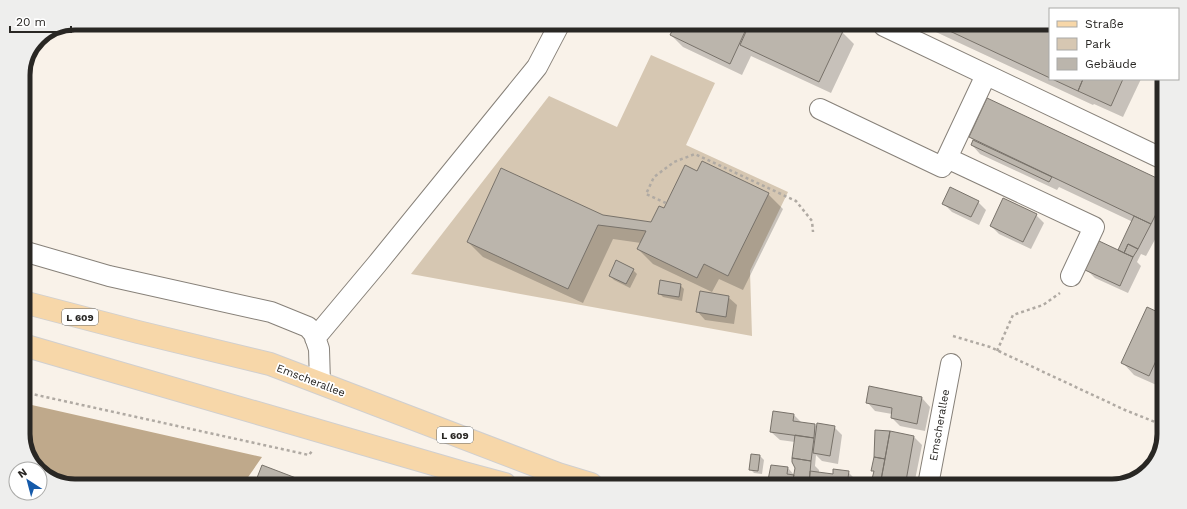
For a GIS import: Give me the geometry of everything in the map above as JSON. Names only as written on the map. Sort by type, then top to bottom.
[{"type":"main road","name":"Emscherallee","points":[[30,304],[270,364],[576,479]]},
{"type":"main road","points":[[30,347],[486,479]]},
{"type":"lane","points":[[315,338],[537,67],[556,30]]},
{"type":"lane","points":[[892,30],[1157,156]]},
{"type":"lane","points":[[820,109],[942,167],[986,75]]},
{"type":"lane","points":[[947,158],[1094,227],[1071,276]]},
{"type":"lane","points":[[30,253],[109,276],[271,312],[308,327],[314,334],[319,349],[320,383]]},
{"type":"lane","name":"Emscherallee","points":[[929,479],[951,364]]},
{"type":"path","points":[[666,203],[646,194],[654,177],[674,162],[695,154],[796,201],[812,220],[813,232]]},
{"type":"path","points":[[996,351],[1013,315],[1043,305],[1062,292],[1071,276]]},
{"type":"path","points":[[954,336],[990,347],[1125,410],[1157,423]]},
{"type":"path","points":[[30,394],[309,455]]},
{"type":"green space","points":[[651,55],[715,83],[686,145],[788,192],[750,271],[752,336],[411,274],[549,96],[617,127]]},
{"type":"shaded area","points":[[30,405],[262,457],[247,479],[66,478],[58,476],[48,470],[48,461],[39,461],[32,449],[30,437]]},
{"type":"building","points":[[672,30],[746,30],[730,64],[670,35]]},
{"type":"building","points":[[747,30],[843,31],[819,82],[740,45]]},
{"type":"building","points":[[948,30],[1049,30],[1049,78]]},
{"type":"building","points":[[1054,80],[1083,80],[1078,91]]},
{"type":"building","points":[[1083,80],[1123,80],[1111,106],[1078,91]]},
{"type":"building","points":[[987,98],[1157,178],[1157,212],[1151,224],[969,137]]},
{"type":"building","points":[[973,140],[1052,177],[1049,182],[971,145]]},
{"type":"building","points":[[702,161],[769,193],[728,276],[704,264],[697,278],[637,249],[646,231],[598,225],[568,289],[467,242],[501,168],[603,215],[651,222],[659,206],[664,208],[685,165],[697,171]]},
{"type":"building","points":[[950,187],[979,201],[971,217],[942,204]]},
{"type":"building","points":[[1003,198],[1037,214],[1023,242],[990,226]]},
{"type":"building","points":[[1134,216],[1151,224],[1138,249],[1128,244],[1124,253],[1118,250]]},
{"type":"building","points":[[1099,241],[1133,257],[1120,286],[1085,270]]},
{"type":"building","points":[[1128,244],[1138,249],[1133,257],[1124,253]]},
{"type":"building","points":[[616,260],[634,269],[626,284],[609,276]]},
{"type":"building","points":[[660,280],[681,284],[679,297],[658,294]]},
{"type":"building","points":[[700,291],[729,296],[726,317],[696,312]]},
{"type":"building","points":[[1147,307],[1157,312],[1157,359],[1149,376],[1121,363]]},
{"type":"building","points":[[869,386],[922,397],[917,424],[891,418],[892,408],[866,403]]},
{"type":"building","points":[[773,411],[794,414],[793,421],[815,424],[814,438],[770,432]]},
{"type":"building","points":[[817,423],[835,426],[830,456],[813,453]]},
{"type":"building","points":[[875,430],[890,431],[885,459],[874,457]]},
{"type":"building","points":[[890,431],[914,436],[906,479],[881,479]]},
{"type":"building","points":[[795,435],[814,438],[811,461],[792,458]]},
{"type":"building","points":[[751,454],[760,455],[758,471],[749,470]]},
{"type":"building","points":[[874,457],[885,459],[881,479],[872,479],[874,471],[871,471]]},
{"type":"building","points":[[792,458],[811,461],[810,479],[793,479],[795,468]]},
{"type":"building","points":[[262,465],[296,478],[296,479],[257,479]]},
{"type":"building","points":[[771,465],[788,467],[787,474],[794,475],[793,479],[768,479]]},
{"type":"building","points":[[833,469],[849,471],[848,479],[809,479],[810,471],[833,474]]}]
